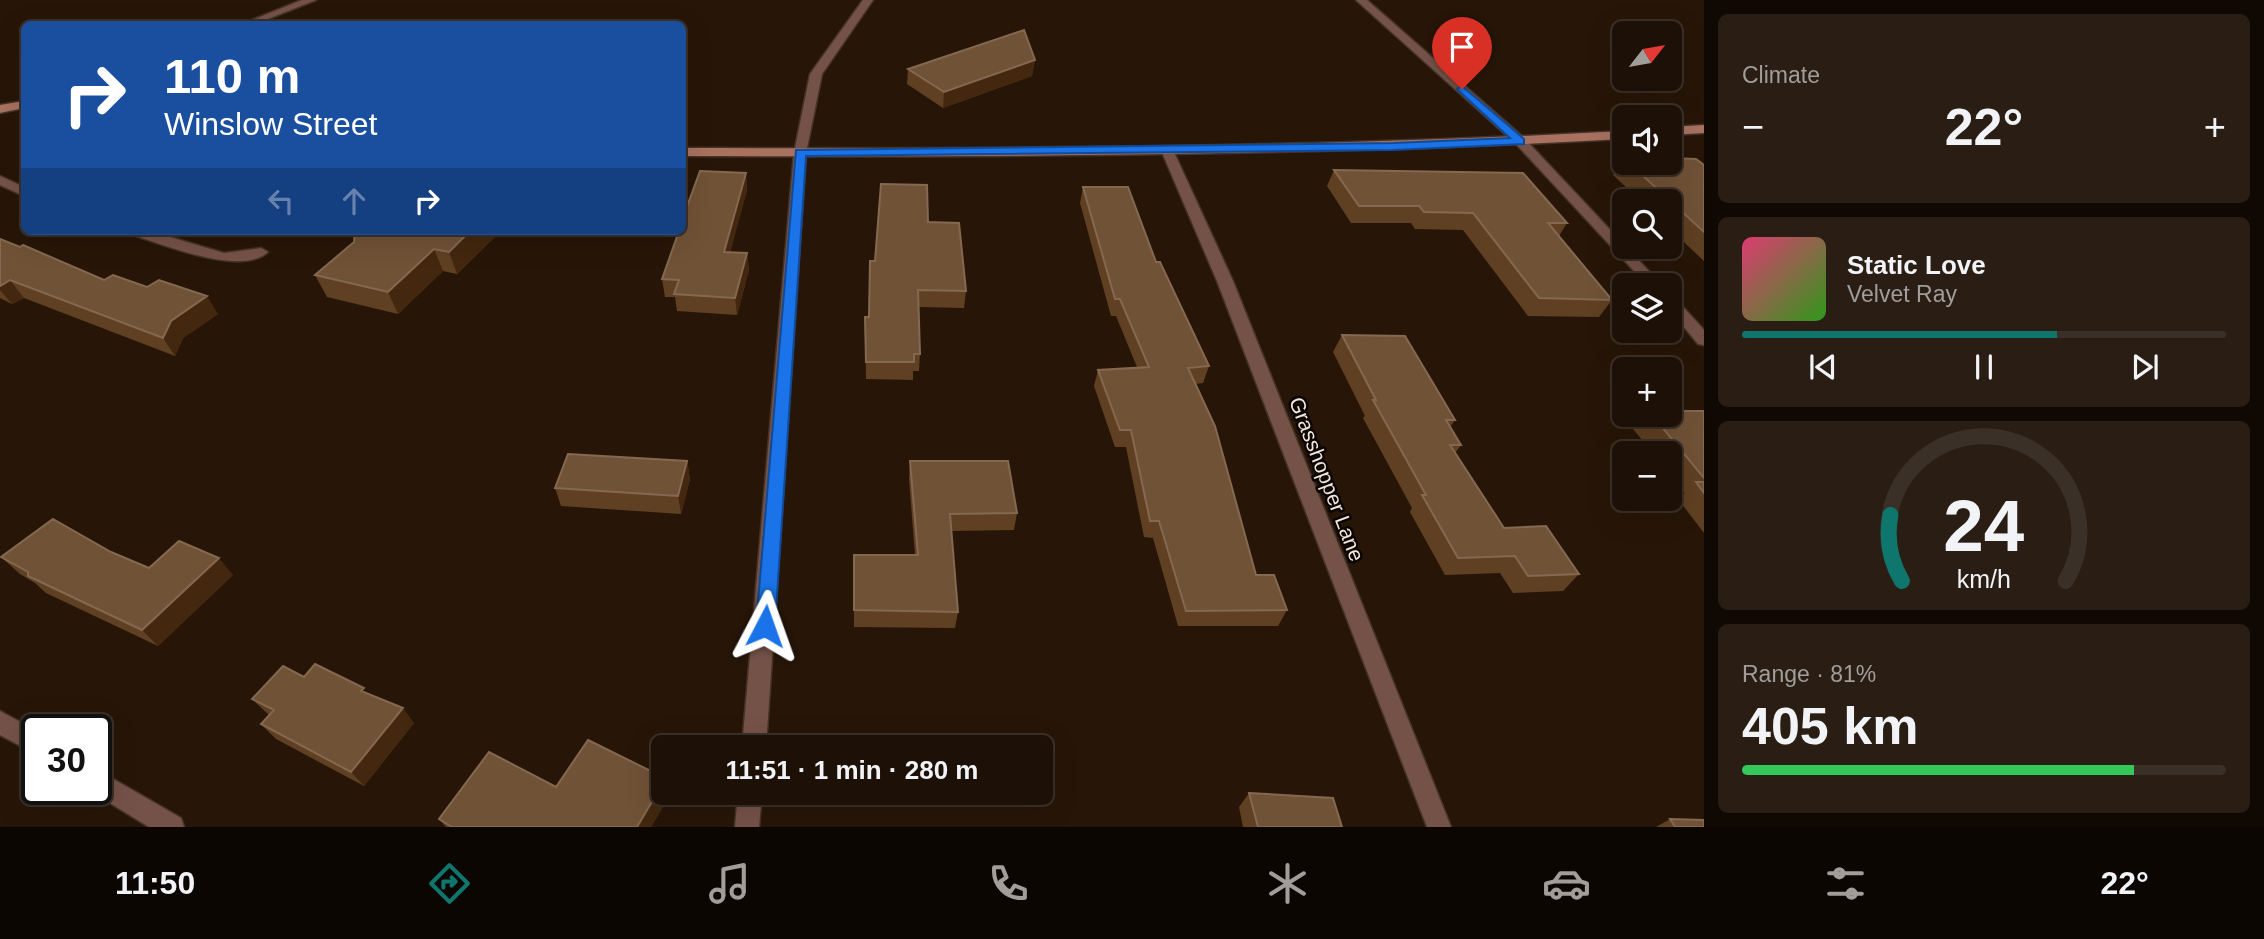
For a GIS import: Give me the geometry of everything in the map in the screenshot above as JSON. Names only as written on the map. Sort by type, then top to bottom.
[{"type":"street","points":[[255,21],[311,0]]},
{"type":"street","points":[[755,735],[800,153],[816,74],[868,0]]},
{"type":"street","points":[[1361,0],[1520,141],[1644,273]]},
{"type":"street","points":[[0,110],[21,106]]},
{"type":"street","points":[[1682,130],[1704,129]]},
{"type":"street","points":[[686,152],[1407,147],[1612,136]]},
{"type":"street","name":"Grasshopper Lane","points":[[1167,150],[1225,281],[1439,827]]},
{"type":"street","points":[[0,180],[21,190]]},
{"type":"street","points":[[148,235],[223,258],[261,252]]},
{"type":"street","points":[[1682,315],[1704,340]]},
{"type":"street","points":[[0,722],[21,734]]},
{"type":"street","points":[[112,790],[172,827]]},
{"type":"street","points":[[747,827],[749,805]]},
{"type":"building","points":[[1024,30],[1035,60],[944,92],[908,69]]},
{"type":"building","points":[[1682,158],[1696,159],[1704,165],[1704,232],[1682,212],[1682,189],[1657,189],[1642,175],[1682,175]]},
{"type":"building","points":[[1334,170],[1523,173],[1567,223],[1548,223],[1612,300],[1539,298],[1473,213],[1424,212],[1419,206],[1359,206]]},
{"type":"building","points":[[700,171],[746,173],[724,252],[747,253],[735,298],[674,294],[679,280],[662,279],[678,235],[686,235],[686,209]]},
{"type":"building","points":[[881,184],[927,185],[928,222],[959,223],[966,291],[918,290],[920,354],[914,354],[914,362],[866,362],[865,317],[869,317],[870,261],[875,261]]},
{"type":"building","points":[[1083,187],[1128,187],[1156,262],[1160,262],[1209,366],[1188,368],[1215,426],[1256,575],[1274,575],[1287,610],[1186,611],[1159,521],[1150,521],[1131,430],[1120,430],[1098,370],[1149,367],[1120,299],[1115,299]]},
{"type":"building","points":[[355,235],[466,235],[449,252],[434,249],[388,292],[315,275],[354,242]]},
{"type":"building","points":[[0,239],[20,247],[23,245],[104,280],[113,275],[147,287],[159,280],[207,296],[171,321],[163,338],[10,280],[0,286]]},
{"type":"building","points":[[1342,335],[1405,336],[1455,420],[1446,420],[1461,445],[1450,445],[1504,528],[1546,526],[1579,574],[1528,576],[1515,556],[1458,558],[1422,495],[1426,495],[1373,400],[1376,400]]},
{"type":"building","points":[[1682,411],[1704,411],[1704,478],[1682,451],[1682,441],[1673,441],[1662,427],[1682,427]]},
{"type":"building","points":[[568,454],[687,461],[678,496],[555,488]]},
{"type":"building","points":[[910,461],[1008,461],[1017,513],[950,514],[958,612],[854,610],[854,555],[918,555]]},
{"type":"building","points":[[1696,482],[1704,482],[1704,493]]},
{"type":"building","points":[[53,519],[111,552],[149,568],[179,541],[219,558],[142,630],[28,576],[28,572],[1,557]]},
{"type":"building","points":[[315,664],[364,688],[361,691],[403,708],[351,772],[261,724],[274,710],[252,699],[283,666],[304,677]]},
{"type":"building","points":[[588,740],[651,771],[651,803],[637,827],[452,827],[439,819],[489,752],[556,787]]},
{"type":"building","points":[[1249,793],[1333,798],[1342,827],[1258,827]]},
{"type":"building","points":[[1670,819],[1704,820],[1704,827],[1675,827]]},
{"type":"route","points":[[765,626],[800,153],[1393,147],[1520,141],[1462,89]]}]
